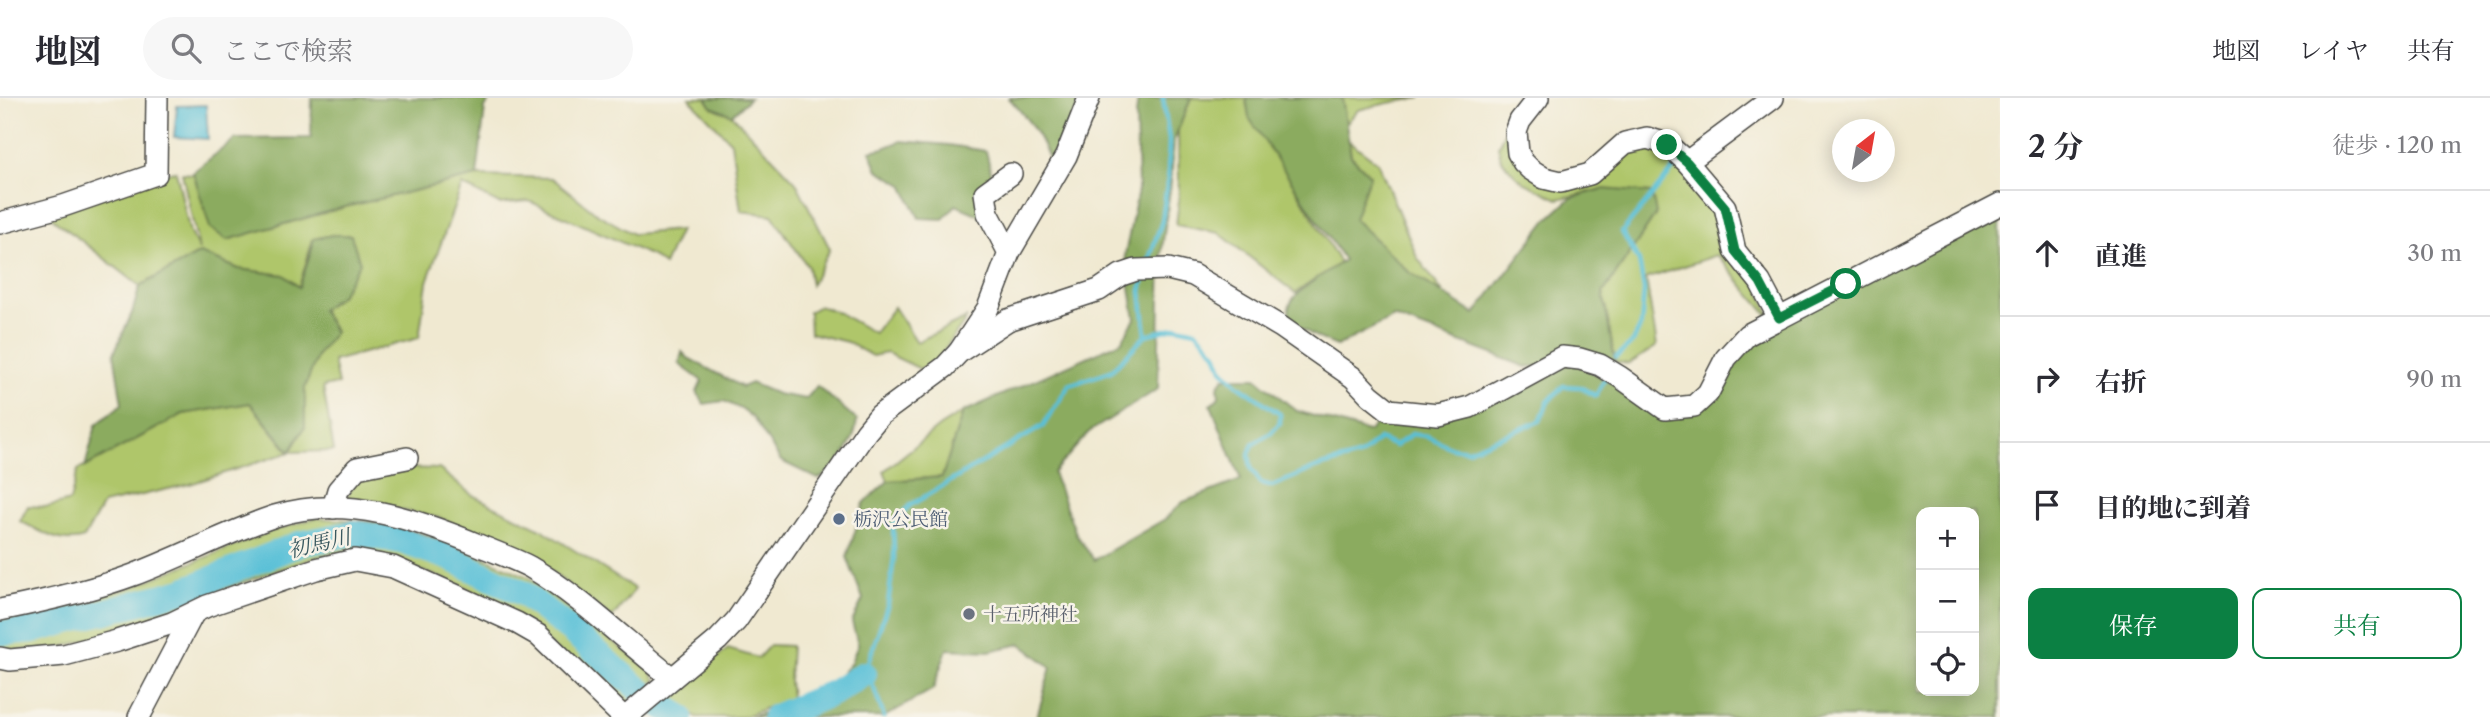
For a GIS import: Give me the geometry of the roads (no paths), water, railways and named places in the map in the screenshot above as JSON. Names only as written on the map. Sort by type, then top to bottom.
[{"type":"street","points":[[0,223],[63,206],[156,174],[157,98]]},
{"type":"street","points":[[0,658],[10,660],[64,655],[117,641],[172,623],[207,606],[316,569],[355,560],[393,567],[495,611],[538,635],[628,714],[718,640],[736,621],[880,415],[945,368],[959,352],[988,308],[1009,253],[1066,156],[1089,98]]},
{"type":"street","points":[[1538,98],[1520,121],[1516,132],[1518,153],[1523,162],[1544,178],[1561,182],[1590,174],[1625,143],[1647,138],[1667,145],[1687,162],[1725,207],[1735,251],[1760,282],[1779,318]]},
{"type":"street","points":[[1687,162],[1773,98]]},
{"type":"street","points":[[1009,253],[988,213],[985,193],[1011,174]]},
{"type":"street","points":[[959,352],[1008,320],[1099,290],[1122,275],[1136,270],[1168,269],[1192,275],[1259,314],[1354,378],[1390,410],[1438,415],[1470,407],[1562,357],[1600,365],[1620,376],[1664,409],[1692,407],[1708,393],[1726,358],[1747,335],[2000,204]]},
{"type":"street","points":[[333,508],[338,491],[356,468],[407,458]]},
{"type":"street","points":[[0,610],[66,597],[131,576],[276,516],[317,508],[379,512],[416,522],[529,567],[583,605],[668,681]]},
{"type":"street","points":[[139,717],[193,614]]},
{"type":"water","points":[[206,105],[208,139],[174,137],[177,106]]},
{"type":"waterway","points":[[1148,262],[1162,221],[1168,177],[1169,140],[1163,98]]},
{"type":"waterway","points":[[1616,357],[1633,342],[1641,325],[1644,290],[1639,261],[1622,232],[1676,166]]},
{"type":"waterway","points":[[1144,277],[1141,291],[1146,335]]},
{"type":"waterway","points":[[884,717],[874,688],[864,674],[888,604],[894,557],[893,525],[909,506],[1043,426],[1069,385],[1111,371],[1146,335],[1177,327],[1196,331],[1216,353],[1222,369],[1238,385],[1280,414],[1280,423],[1271,433],[1253,444],[1249,454],[1251,469],[1261,483],[1272,486],[1318,467],[1361,455],[1379,439],[1395,446],[1412,434],[1427,436],[1452,448],[1468,450],[1540,421],[1548,402],[1563,386],[1580,387],[1596,396],[1607,375]]},
{"type":"waterway","name":"初馬川","points":[[0,633],[35,630],[182,591],[299,544],[354,533],[401,541],[450,558],[524,594],[648,697],[681,717]]},
{"type":"waterway","name":"初馬川","points":[[775,717],[835,692],[864,674]]},
{"type":"place","name":"栃沢公民館","points":[[839,519]]},
{"type":"place","name":"十五所神社","points":[[969,614]]}]
